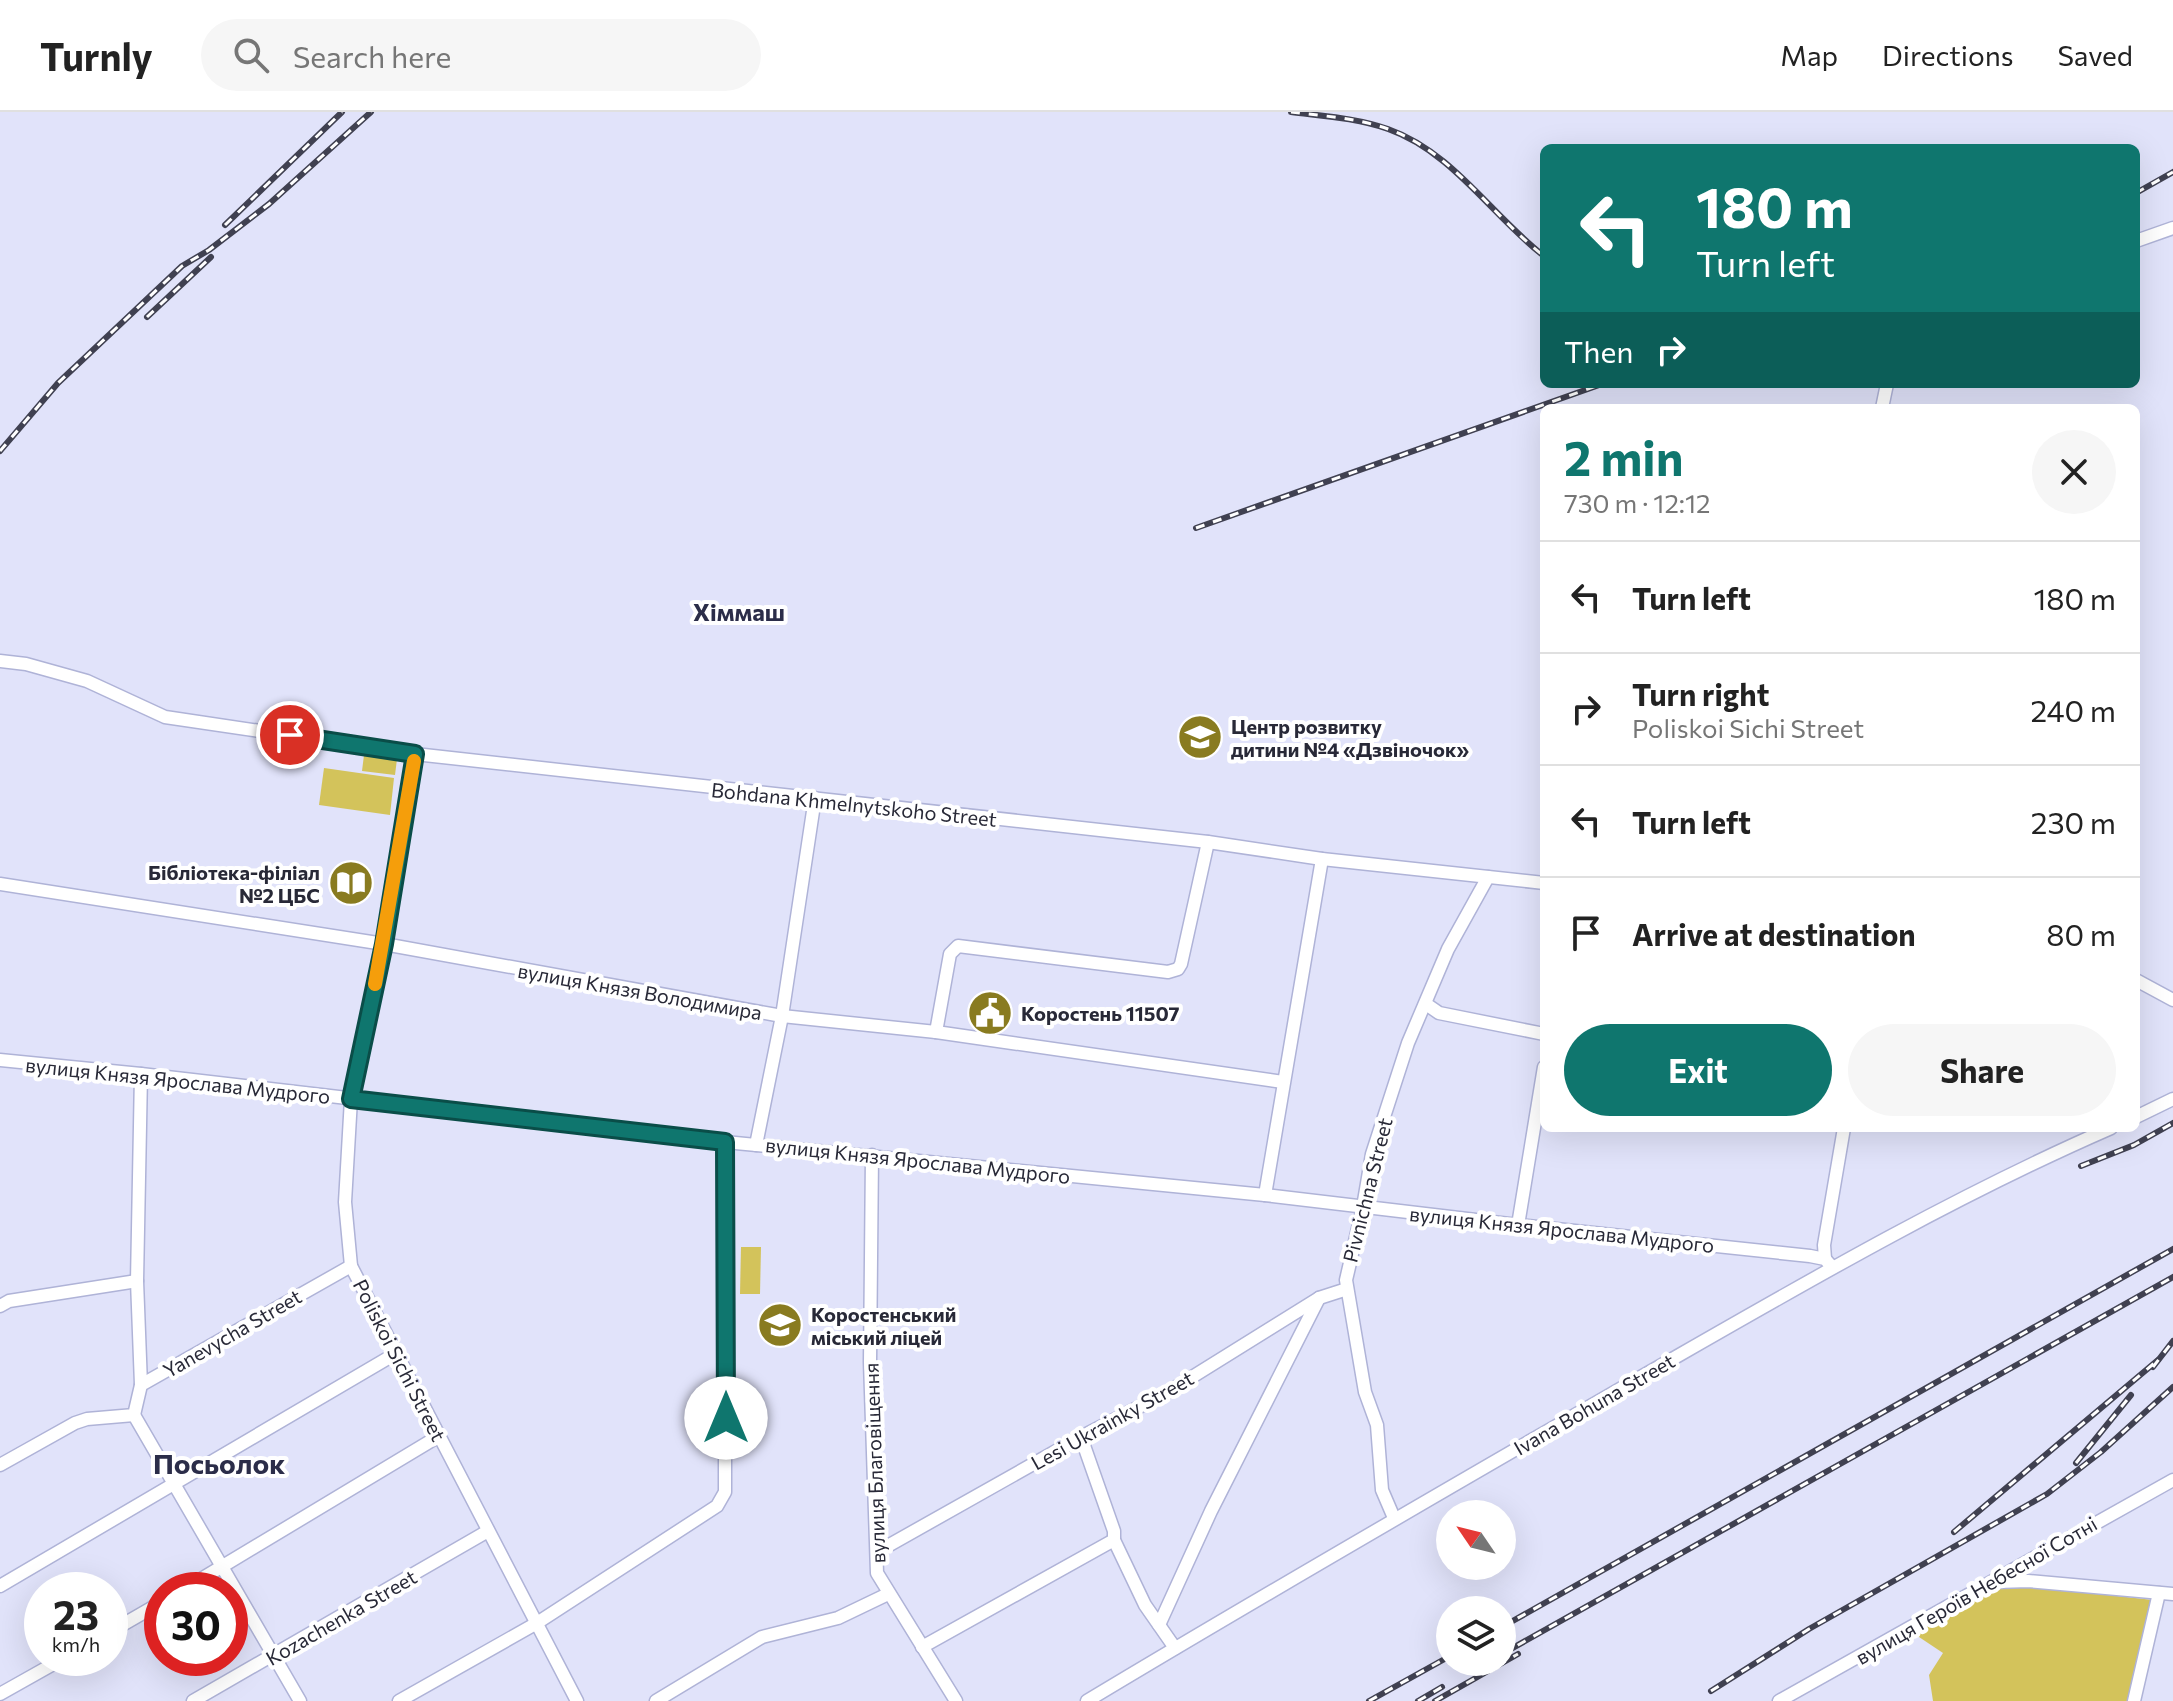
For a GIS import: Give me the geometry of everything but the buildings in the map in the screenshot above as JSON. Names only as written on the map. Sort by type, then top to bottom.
[{"type":"street","points":[[2140,240],[2173,228]]},
{"type":"street","name":"Bohdana Khmelnytskoho Street","points":[[0,661],[26,664],[87,681],[165,717],[415,754],[1208,842],[1322,859],[1540,883]]},
{"type":"street","name":"Poliskoi Sichi Street","points":[[415,754],[384,944],[351,1099],[345,1202],[351,1266],[577,1701]]},
{"type":"street","points":[[756,1145],[782,1016],[815,798]]},
{"type":"street","points":[[936,1032],[950,954],[958,946],[1168,972],[1178,969],[1208,842]]},
{"type":"street","points":[[1265,1195],[1322,859]]},
{"type":"street","name":"Pivnichna Street","points":[[1394,1518],[1382,1490],[1377,1425],[1365,1392],[1347,1289],[1347,1272],[1372,1154],[1408,1043],[1448,949],[1488,877]]},
{"type":"street","name":"вулиця Князя Володимира","points":[[0,884],[384,944],[782,1016],[936,1032],[1283,1082]]},
{"type":"street","points":[[2140,982],[2173,1000]]},
{"type":"street","points":[[1426,1004],[1439,1013],[1540,1033]]},
{"type":"street","name":"вулиця Князя Ярослава Мудрого","points":[[0,1060],[725,1142],[1265,1195],[1624,1235],[1829,1263]]},
{"type":"street","points":[[141,1074],[137,1281],[141,1385]]},
{"type":"street","points":[[1518,1225],[1540,1091]]},
{"type":"street","points":[[2140,1115],[2173,1099]]},
{"type":"street","points":[[1829,1263],[1824,1245],[1843,1132]]},
{"type":"street","name":"Ivana Bohuna Street","points":[[1087,1701],[1829,1263],[2024,1166],[2102,1132]]},
{"type":"street","points":[[399,1701],[537,1623],[717,1506],[725,1492],[725,1142]]},
{"type":"street","name":"вулиця Благовіщення","points":[[872,1155],[870,1362],[877,1573],[956,1701]]},
{"type":"street","name":"Yanevycha Street","points":[[134,1415],[141,1385],[351,1266]]},
{"type":"street","points":[[0,1306],[9,1301],[137,1281]]},
{"type":"street","name":"Lesi Ukrainky Street","points":[[877,1552],[1081,1437],[1168,1392],[1319,1298],[1347,1289]]},
{"type":"street","points":[[1159,1625],[1211,1511],[1319,1298]]},
{"type":"street","points":[[0,1586],[395,1354]]},
{"type":"street","points":[[0,1465],[75,1423],[134,1415],[300,1701]]},
{"type":"street","points":[[214,1572],[439,1436]]},
{"type":"street","points":[[1081,1437],[1114,1531],[1114,1540],[1145,1605],[1175,1648]]},
{"type":"street","name":"вулиця Героїв Небесної Сотні","points":[[1779,1701],[2173,1480]]},
{"type":"street","name":"Kozachenka Street","points":[[193,1701],[488,1531]]},
{"type":"street","points":[[922,1647],[1114,1540]]},
{"type":"street","points":[[1988,1583],[2028,1581],[2173,1594]]},
{"type":"street","points":[[2134,1701],[2159,1593]]},
{"type":"street","points":[[656,1701],[762,1637],[838,1618],[888,1594]]},
{"type":"street","points":[[0,1694],[32,1676]]},
{"type":"shaded area","points":[[364,755],[397,759],[395,775],[362,771]]},
{"type":"shaded area","points":[[324,768],[394,778],[390,815],[319,805]]},
{"type":"shaded area","points":[[741,1247],[761,1247],[760,1294],[740,1294]]},
{"type":"shaded area","points":[[2027,1586],[2153,1600],[2129,1701],[1933,1701],[1929,1675],[1943,1653],[1913,1633],[1991,1590]]},
{"type":"railway","points":[[225,225],[342,112]]},
{"type":"railway","points":[[0,451],[58,383],[182,266],[209,250],[269,204],[371,112]]},
{"type":"railway","points":[[1291,112],[1364,122],[1411,139],[1452,168],[1540,253]]},
{"type":"railway","points":[[2140,191],[2173,172]]},
{"type":"railway","points":[[147,317],[211,257]]},
{"type":"railway","points":[[1546,404],[1591,388]]},
{"type":"railway","points":[[1196,528],[1540,406]]},
{"type":"railway","points":[[2081,1166],[2134,1145],[2173,1123]]},
{"type":"railway","points":[[1516,1619],[2173,1249]]},
{"type":"railway","points":[[1516,1646],[2173,1277]]},
{"type":"railway","points":[[2153,1367],[2173,1341]]},
{"type":"railway","points":[[1954,1532],[2158,1360]]},
{"type":"railway","points":[[1711,1691],[1809,1629],[2047,1494],[2101,1452],[2173,1387]]},
{"type":"railway","points":[[2076,1463],[2131,1395]]},
{"type":"railway","points":[[1435,1701],[1518,1654]]},
{"type":"railway","points":[[1369,1701],[1436,1664]]},
{"type":"railway","points":[[1418,1701],[1442,1687]]},
{"type":"slow traffic","points":[[375,984],[414,761]]},
{"type":"place","name":"Центр розвитку дитини №4 «Дзвіночок»","points":[[1200,737]]},
{"type":"place","name":"Бібліотека-філіал №2 ЦБС","points":[[351,883]]},
{"type":"place","name":"Коростень 11507","points":[[990,1013]]},
{"type":"place","name":"Коростенський міський ліцей","points":[[780,1325]]},
{"type":"district","name":"Хіммаш","points":[[739,611]]},
{"type":"district","name":"Посьолок","points":[[219,1463]]},
{"type":"route","points":[[290,735],[415,754],[384,944],[351,1099],[725,1142],[726,1418]]}]
